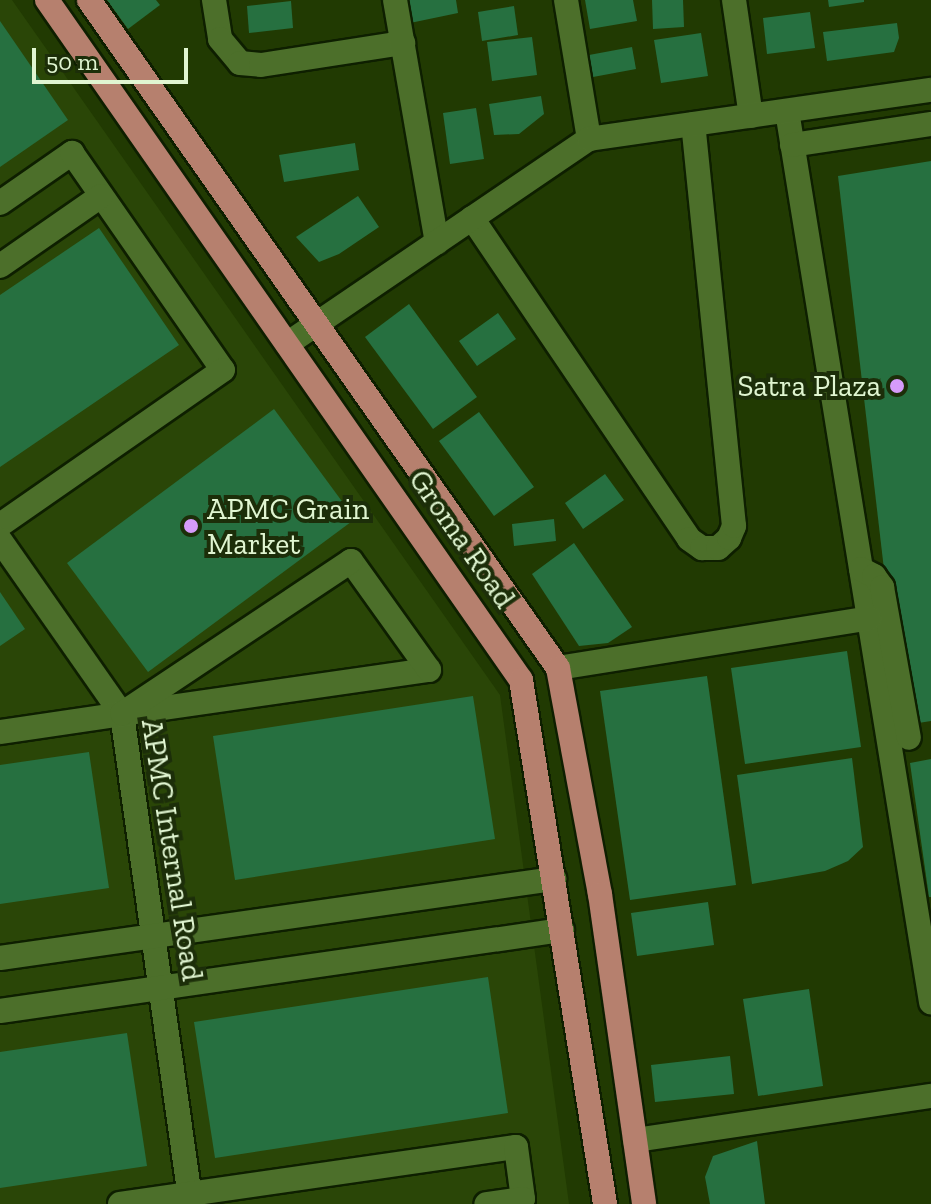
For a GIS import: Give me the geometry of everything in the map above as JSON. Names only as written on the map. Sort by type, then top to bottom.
[{"type":"main road","name":"Groma Road","points":[[47,0],[521,680],[605,1204]]},
{"type":"main road","name":"Groma Road","points":[[89,0],[558,668],[600,894],[644,1204]]},
{"type":"main road","points":[[556,888],[600,894]]},
{"type":"street","points":[[214,0],[220,39],[240,63],[261,65],[403,43]]},
{"type":"street","points":[[395,0],[437,242]]},
{"type":"street","points":[[566,0],[589,139]]},
{"type":"street","points":[[734,0],[751,116]]},
{"type":"street","points":[[287,344],[589,139],[931,90]]},
{"type":"street","points":[[787,111],[869,618],[910,738]]},
{"type":"street","points":[[472,218],[689,539],[702,548],[718,548],[729,538],[734,526],[693,124]]},
{"type":"street","points":[[792,145],[931,124]]},
{"type":"street","points":[[0,203],[72,153],[223,370],[0,525]]},
{"type":"street","points":[[0,266],[101,196]]},
{"type":"street","name":"APMC Internal Road","points":[[0,540],[122,714],[190,1199]]},
{"type":"street","points":[[0,732],[429,670],[351,561],[122,714]]},
{"type":"street","points":[[861,569],[874,576],[882,587],[910,738],[931,1002]]},
{"type":"street","points":[[558,668],[869,618]]},
{"type":"street","points":[[0,958],[153,936],[556,888]]},
{"type":"street","points":[[0,1011],[562,930]]},
{"type":"street","points":[[635,1140],[931,1096]]},
{"type":"street","points":[[120,1204],[190,1199],[516,1147],[523,1199],[486,1204]]},
{"type":"shaded area","name":"APMC Grain Market","points":[[0,0],[12,0],[500,695],[569,1204],[0,1204]]},
{"type":"building","points":[[107,0],[156,0],[160,5],[128,29]]},
{"type":"building","points":[[406,0],[456,0],[458,13],[410,23]]},
{"type":"building","points":[[585,0],[633,0],[637,21],[590,29]]},
{"type":"building","points":[[652,0],[683,0],[684,27],[653,29]]},
{"type":"building","points":[[828,0],[864,0],[864,2],[829,7]]},
{"type":"building","points":[[291,1],[293,28],[249,33],[247,6]]},
{"type":"building","points":[[514,6],[518,35],[482,41],[478,12]]},
{"type":"building","points":[[810,12],[815,48],[767,54],[763,18]]},
{"type":"building","points":[[0,21],[68,120],[0,167]]},
{"type":"building","points":[[897,23],[899,38],[894,52],[827,61],[823,32]]},
{"type":"building","points":[[701,33],[708,76],[661,83],[654,40]]},
{"type":"building","points":[[532,37],[537,75],[492,81],[487,42]]},
{"type":"building","points":[[632,47],[636,69],[593,77],[589,55]]},
{"type":"building","points":[[541,96],[544,114],[519,134],[494,135],[489,104]]},
{"type":"building","points":[[476,108],[484,159],[450,164],[443,113]]},
{"type":"building","points":[[355,143],[359,170],[284,182],[279,155]]},
{"type":"building","name":"Satra Plaza","points":[[931,161],[931,721],[912,724],[887,595],[838,176]]},
{"type":"building","points":[[358,196],[379,227],[339,254],[319,262],[296,237]]},
{"type":"building","points":[[99,228],[179,345],[0,467],[0,295]]},
{"type":"building","points":[[409,304],[477,397],[433,429],[365,337]]},
{"type":"building","points":[[498,313],[516,339],[477,366],[459,341]]},
{"type":"building","points":[[274,409],[355,519],[148,672],[67,563]]},
{"type":"building","points":[[479,412],[534,487],[494,516],[439,441]]},
{"type":"building","points":[[605,474],[624,500],[583,529],[565,503]]},
{"type":"building","points":[[554,519],[556,541],[514,546],[512,524]]},
{"type":"building","points":[[574,543],[632,627],[608,643],[579,646],[532,574]]},
{"type":"building","points":[[0,592],[25,629],[0,646]]},
{"type":"building","points":[[847,651],[861,747],[745,764],[731,668]]},
{"type":"building","points":[[707,676],[736,885],[630,900],[600,691]]},
{"type":"building","points":[[473,696],[495,839],[235,880],[213,736]]},
{"type":"building","points":[[89,752],[109,888],[0,904],[0,765]]},
{"type":"building","points":[[852,758],[863,847],[848,861],[825,871],[752,884],[737,775]]},
{"type":"building","points":[[931,759],[931,897],[929,897],[910,763]]},
{"type":"building","points":[[708,902],[714,945],[637,956],[631,913]]},
{"type":"building","points":[[488,977],[508,1113],[215,1158],[194,1022]]},
{"type":"building","points":[[809,989],[823,1086],[758,1096],[743,999]]},
{"type":"building","points":[[127,1033],[147,1166],[0,1188],[0,1052]]},
{"type":"building","points":[[730,1056],[734,1094],[655,1102],[651,1065]]},
{"type":"building","points":[[757,1141],[765,1204],[710,1204],[705,1177],[713,1156]]},
{"type":"place","name":"Satra Plaza","points":[[897,386]]},
{"type":"place","name":"APMC Grain Market","points":[[191,526]]}]
